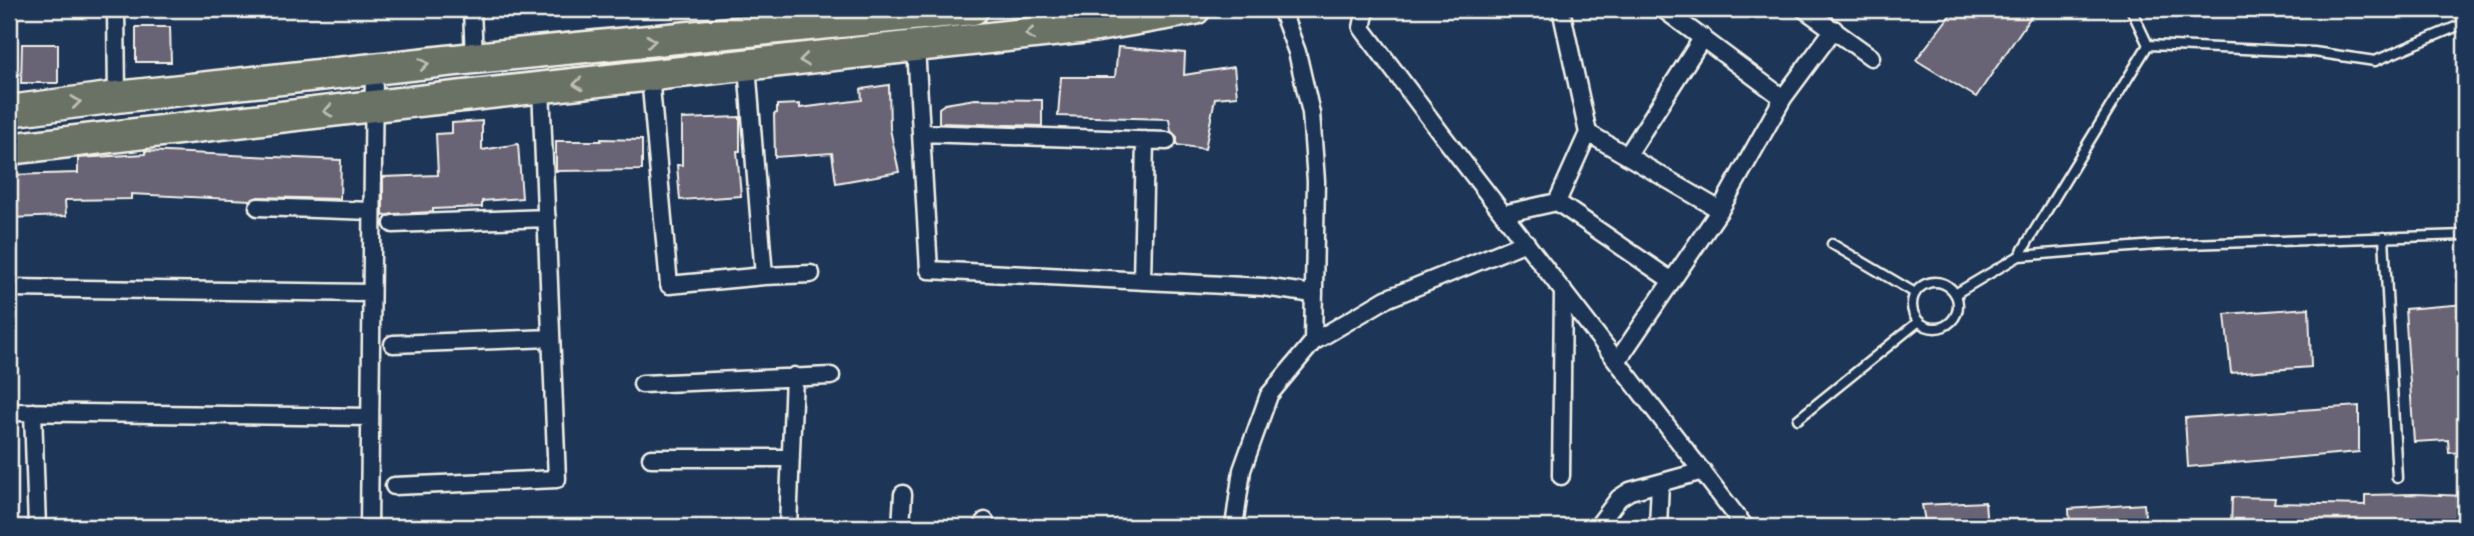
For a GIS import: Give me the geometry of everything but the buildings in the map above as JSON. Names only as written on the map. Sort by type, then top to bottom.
[{"type":"highway","points":[[9,111],[474,58],[973,9]]},
{"type":"highway","points":[[9,149],[1097,26],[1195,9]]},
{"type":"street","points":[[116,9],[117,97]]},
{"type":"street","points":[[472,9],[474,58]]},
{"type":"street","points":[[1281,9],[1297,52],[1311,113],[1316,181],[1313,342]]},
{"type":"street","points":[[1366,9],[1362,28],[1745,527]]},
{"type":"street","points":[[1556,202],[1588,133],[1561,9]]},
{"type":"street","points":[[1663,9],[1783,98]]},
{"type":"street","points":[[1804,9],[1871,57]]},
{"type":"street","points":[[1618,360],[1720,210],[1783,98],[1834,29]]},
{"type":"street","points":[[1627,156],[1703,37]]},
{"type":"street","points":[[916,47],[929,270],[1263,287],[1314,294]]},
{"type":"street","points":[[747,66],[764,276]]},
{"type":"street","points":[[369,527],[374,70]]},
{"type":"street","points":[[650,76],[669,285],[811,274]]},
{"type":"street","points":[[394,486],[556,479],[541,87]]},
{"type":"street","points":[[921,133],[1167,141]]},
{"type":"street","points":[[1588,133],[1720,210]]},
{"type":"street","points":[[1142,281],[1145,140]]},
{"type":"street","points":[[1503,214],[1556,202],[1672,281]]},
{"type":"street","points":[[258,207],[372,211]]},
{"type":"street","points":[[393,223],[547,218]]},
{"type":"street","points":[[1234,527],[1242,470],[1269,396],[1313,342],[1386,299],[1526,243]]},
{"type":"street","points":[[9,288],[371,293]]},
{"type":"street","points":[[1561,475],[1563,290]]},
{"type":"street","points":[[393,344],[551,338]]},
{"type":"street","points":[[788,527],[794,376]]},
{"type":"street","points":[[642,384],[831,376]]},
{"type":"street","points":[[9,412],[370,417]]},
{"type":"street","points":[[33,412],[37,527]]},
{"type":"street","points":[[651,458],[791,458]]},
{"type":"street","points":[[1597,527],[1619,498],[1630,491],[1703,471]]},
{"type":"street","points":[[1658,527],[1661,483]]},
{"type":"street","points":[[901,527],[903,494]]},
{"type":"lane","points":[[2131,9],[2148,45]]},
{"type":"lane","points":[[2148,45],[2314,52],[2375,61],[2465,23]]},
{"type":"lane","points":[[2019,256],[2148,45]]},
{"type":"lane","points":[[1955,294],[2019,256],[2157,245],[2465,235]]},
{"type":"lane","points":[[2384,237],[2398,478]]},
{"type":"lane","points":[[1832,244],[1915,293]]},
{"type":"lane","points":[[1928,283],[1944,284],[1955,294],[1958,309],[1951,323],[1945,327],[1931,328],[1918,321],[1912,308],[1915,293],[1928,283]]},
{"type":"lane","points":[[1798,419],[1918,321]]}]
